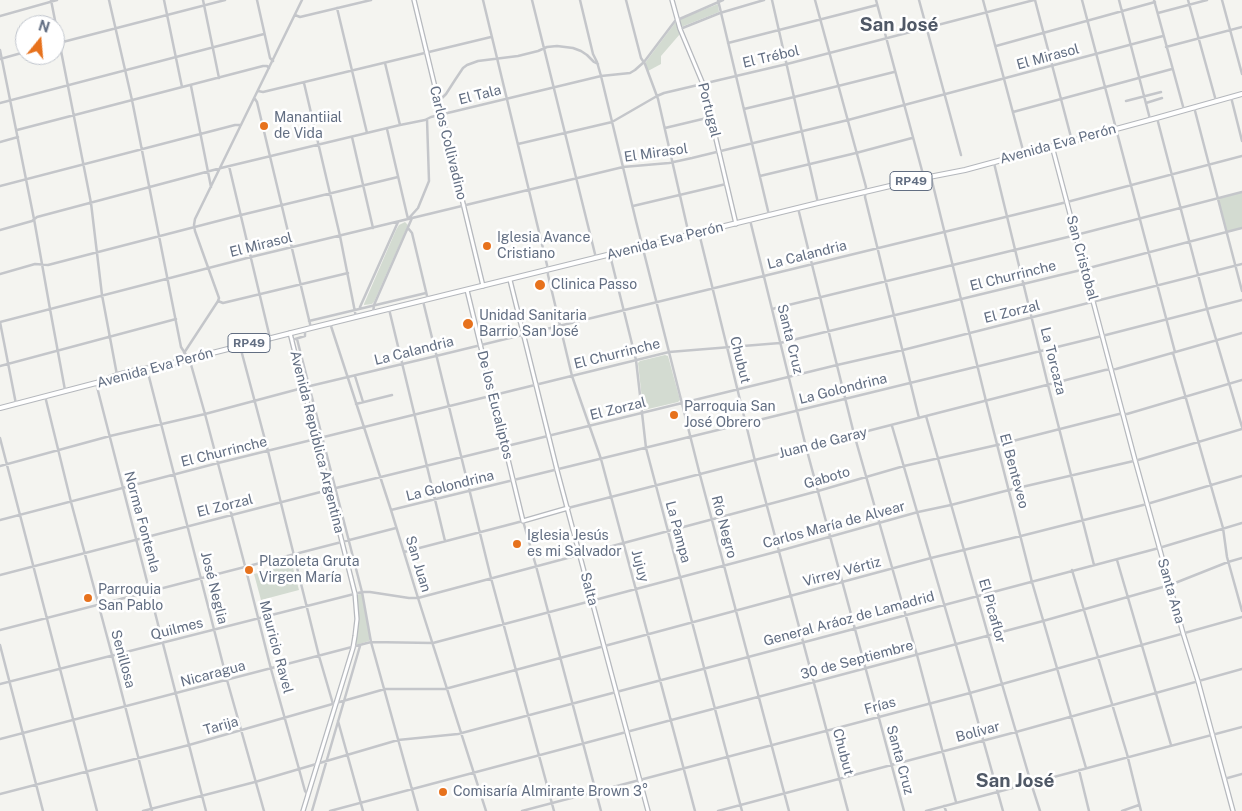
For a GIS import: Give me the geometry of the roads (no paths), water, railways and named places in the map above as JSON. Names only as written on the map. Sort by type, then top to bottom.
[{"type":"main road","name":"Avenida Eva Perón","points":[[0,408],[96,383],[117,375],[818,203],[965,170],[1242,94]]},
{"type":"street","points":[[0,16],[57,0]]},
{"type":"street","name":"Mauricio Ravel","points":[[109,0],[132,100],[181,347],[190,362],[205,414],[271,669],[305,791],[308,795]]},
{"type":"street","points":[[164,0],[182,87]]},
{"type":"street","points":[[203,0],[219,78]]},
{"type":"street","points":[[65,42],[225,0]]},
{"type":"street","points":[[257,0],[272,61]]},
{"type":"street","points":[[184,353],[218,301],[194,228],[196,219],[302,0]]},
{"type":"street","points":[[295,15],[300,17],[360,1],[371,0]]},
{"type":"street","name":"Carlos Collivadino","points":[[414,0],[483,286]]},
{"type":"street","name":"Jujuy","points":[[483,0],[572,376],[602,459],[695,811]]},
{"type":"street","points":[[532,0],[596,258]]},
{"type":"street","name":"Río Negro","points":[[580,0],[598,64],[735,611],[789,811]]},
{"type":"street","points":[[626,0],[641,58],[657,96],[689,235]]},
{"type":"street","name":"Portugal","points":[[672,0],[680,29],[704,84],[736,224]]},
{"type":"street","name":"El Tala","points":[[0,230],[37,218],[229,166],[601,76],[630,73],[644,62],[677,20],[723,0]]},
{"type":"street","points":[[680,29],[721,12],[764,0]]},
{"type":"street","points":[[772,0],[818,203]]},
{"type":"street","points":[[815,0],[866,187],[865,196],[920,418]]},
{"type":"street","points":[[876,0],[924,178]]},
{"type":"street","points":[[920,0],[961,155]]},
{"type":"street","points":[[983,0],[1024,154]]},
{"type":"street","points":[[1035,0],[1072,141]]},
{"type":"street","name":"El Trébol","points":[[518,144],[612,122],[657,96],[1035,0]]},
{"type":"street","points":[[1082,0],[1186,397],[1223,528],[1228,562],[1242,611]]},
{"type":"street","points":[[1119,0],[1150,120]]},
{"type":"street","points":[[1188,0],[1216,101]]},
{"type":"street","points":[[1158,13],[1207,0]]},
{"type":"street","points":[[1222,0],[1242,74]]},
{"type":"street","points":[[51,1],[54,15]]},
{"type":"street","points":[[719,1],[769,216]]},
{"type":"street","points":[[996,46],[1122,12],[1155,1],[1184,110]]},
{"type":"street","points":[[728,43],[877,6]]},
{"type":"street","points":[[337,8],[367,133]]},
{"type":"street","points":[[1166,47],[1242,27]]},
{"type":"street","points":[[0,102],[264,34]]},
{"type":"street","name":"El Mirasol","points":[[0,322],[251,257],[624,167],[672,162],[848,120],[1163,36]]},
{"type":"street","points":[[258,91],[263,92],[491,37]]},
{"type":"street","points":[[438,102],[465,67],[478,61],[518,56],[557,46],[573,48],[584,53],[598,64]]},
{"type":"street","points":[[0,50],[34,219],[65,390]]},
{"type":"street","points":[[1,59],[15,55]]},
{"type":"street","points":[[385,63],[400,125]]},
{"type":"street","points":[[64,65],[92,203],[102,295],[117,375]]},
{"type":"street","points":[[16,130],[263,66],[269,68]]},
{"type":"street","points":[[1013,112],[1172,70]]},
{"type":"street","points":[[744,109],[894,72]]},
{"type":"street","points":[[304,82],[340,236],[356,317]]},
{"type":"street","points":[[190,86],[211,188]]},
{"type":"street","points":[[1126,101],[1161,92]]},
{"type":"street","points":[[1231,97],[1242,141]]},
{"type":"street","points":[[1146,103],[1162,98]]},
{"type":"street","points":[[254,99],[257,102],[311,328]]},
{"type":"street","points":[[1194,107],[1242,291]]},
{"type":"street","points":[[664,128],[711,117]]},
{"type":"street","points":[[1157,118],[1207,309],[1242,428]]},
{"type":"street","points":[[373,313],[374,305],[408,228],[410,218],[418,208],[429,181],[427,119]]},
{"type":"street","points":[[0,186],[241,125]]},
{"type":"street","points":[[387,129],[410,218]]},
{"type":"street","points":[[0,142],[18,137]]},
{"type":"street","points":[[352,137],[373,228]]},
{"type":"street","points":[[760,176],[912,138]]},
{"type":"street","name":"San Cristobal","points":[[1052,146],[1111,370]]},
{"type":"street","name":"La Calandria","points":[[0,466],[110,436],[205,414],[310,386],[1067,202],[1242,156]]},
{"type":"street","name":"La Torcaza","points":[[994,161],[1031,317],[1094,565]]},
{"type":"street","points":[[229,166],[270,338]]},
{"type":"street","points":[[0,274],[35,264],[48,265],[240,215],[398,177]]},
{"type":"street","name":"El Benteveo","points":[[931,177],[1032,582],[1086,768]]},
{"type":"street","points":[[633,206],[727,184]]},
{"type":"street","points":[[772,309],[952,266],[1242,192]]},
{"type":"street","points":[[798,208],[854,434],[917,655],[956,802]]},
{"type":"street","name":"Santa Cruz","points":[[750,220],[806,447],[904,811]]},
{"type":"street","points":[[359,308],[398,222]]},
{"type":"street","points":[[408,228],[412,233],[428,300]]},
{"type":"street","name":"El Churrinche","points":[[0,520],[218,463],[670,352],[780,344],[1085,269],[1242,228]]},
{"type":"street","name":"Chubut","points":[[699,233],[766,504],[848,811]]},
{"type":"street","name":"La Pampa","points":[[610,255],[636,360],[646,448],[655,486],[742,811]]},
{"type":"street","name":"El Zorzal","points":[[0,575],[336,488],[903,350],[1242,264]]},
{"type":"street","points":[[218,301],[223,303],[348,273]]},
{"type":"street","name":"Salta","points":[[510,280],[557,470],[648,811]]},
{"type":"street","name":"De los Eucaliptos","points":[[467,290],[523,520]]},
{"type":"street","points":[[310,321],[426,293]]},
{"type":"street","name":"La Golondrina","points":[[391,510],[978,367],[1242,300]]},
{"type":"street","points":[[423,301],[491,578],[554,811]]},
{"type":"street","points":[[388,309],[445,541]]},
{"type":"street","points":[[0,366],[176,319]]},
{"type":"street","points":[[0,322],[16,404]]},
{"type":"street","name":"San Juan","points":[[330,323],[486,811]]},
{"type":"street","points":[[292,340],[306,336],[305,330]]},
{"type":"street","name":"Avenida República Argentina","points":[[290,333],[355,594],[356,609],[353,648],[334,704],[303,811]]},
{"type":"street","name":"Juan de Garay","points":[[404,552],[854,434],[1111,370],[1242,333]]},
{"type":"street","name":"Avenida República Argentina","points":[[297,338],[362,592],[371,642],[418,811]]},
{"type":"street","points":[[240,346],[319,656],[334,704]]},
{"type":"street","name":"José Neglia","points":[[147,369],[227,680],[264,811]]},
{"type":"street","name":"Santa Ana","points":[[1111,370],[1233,811]]},
{"type":"street","points":[[355,376],[363,402]]},
{"type":"street","name":"Gaboto","points":[[418,598],[818,491],[904,466],[1123,414],[1242,380]]},
{"type":"street","name":"Norma Fontenla","points":[[96,383],[206,811]]},
{"type":"street","points":[[356,404],[392,395]]},
{"type":"street","name":"Senillosa","points":[[45,396],[152,810]]},
{"type":"street","name":"El Picaflor","points":[[926,416],[1040,811]]},
{"type":"street","points":[[892,425],[1003,811]]},
{"type":"street","name":"Carlos María de Alvear","points":[[433,643],[724,566],[918,512],[1135,460],[1242,428]]},
{"type":"street","points":[[0,438],[97,811]]},
{"type":"street","name":"Virrey Vértiz","points":[[448,688],[931,558],[1147,504],[1242,476]]},
{"type":"street","points":[[523,520],[601,811]]},
{"type":"street","name":"General Aráoz de Lamadrid","points":[[143,811],[256,782],[398,740],[455,734],[528,715],[1159,548],[1242,522]]},
{"type":"street","points":[[0,630],[396,528]]},
{"type":"street","name":"30 de Septiembre","points":[[330,811],[1084,610],[1170,585],[1242,558]]},
{"type":"street","points":[[1116,559],[1170,745]]},
{"type":"street","points":[[1072,570],[1113,705],[1141,811]]},
{"type":"street","name":"Quilmes","points":[[0,684],[362,592],[418,598]]},
{"type":"street","name":"Frías","points":[[522,811],[970,693],[1242,617]]},
{"type":"street","name":"Nicaragua","points":[[0,739],[371,642],[433,643]]},
{"type":"street","points":[[0,645],[43,811]]},
{"type":"street","points":[[312,811],[360,646]]},
{"type":"street","name":"Bolívar","points":[[718,811],[1016,732],[1242,669]]},
{"type":"street","name":"Tarija","points":[[0,794],[189,745],[385,690],[441,690],[448,688]]},
{"type":"street","points":[[338,720],[363,811]]},
{"type":"street","points":[[926,811],[1242,727]]},
{"type":"street","points":[[1079,770],[1089,811]]},
{"type":"street","points":[[1224,779],[1242,774]]},
{"type":"street","points":[[1122,811],[1139,805]]},
{"type":"street","points":[[944,806],[946,811]]},
{"type":"place","name":"Manantiial de Vida","points":[[264,126]]},
{"type":"place","name":"Iglesia Avance Cristiano","points":[[487,246]]},
{"type":"place","name":"Clinica Passo","points":[[540,285]]},
{"type":"place","name":"Unidad Sanitaria Barrio San José","points":[[468,324]]},
{"type":"place","name":"Parroquia San José Obrero","points":[[674,415]]},
{"type":"place","name":"Iglesia Jesús es mi Salvador","points":[[517,544]]},
{"type":"place","name":"Plazoleta Gruta Virgen María","points":[[249,570]]},
{"type":"place","name":"Parroquia San Pablo","points":[[88,598]]},
{"type":"place","name":"Comisaría Almirante Brown 3°","points":[[443,792]]},
{"type":"district","name":"San José","points":[[899,25]]},
{"type":"district","name":"San José","points":[[1015,781]]}]
